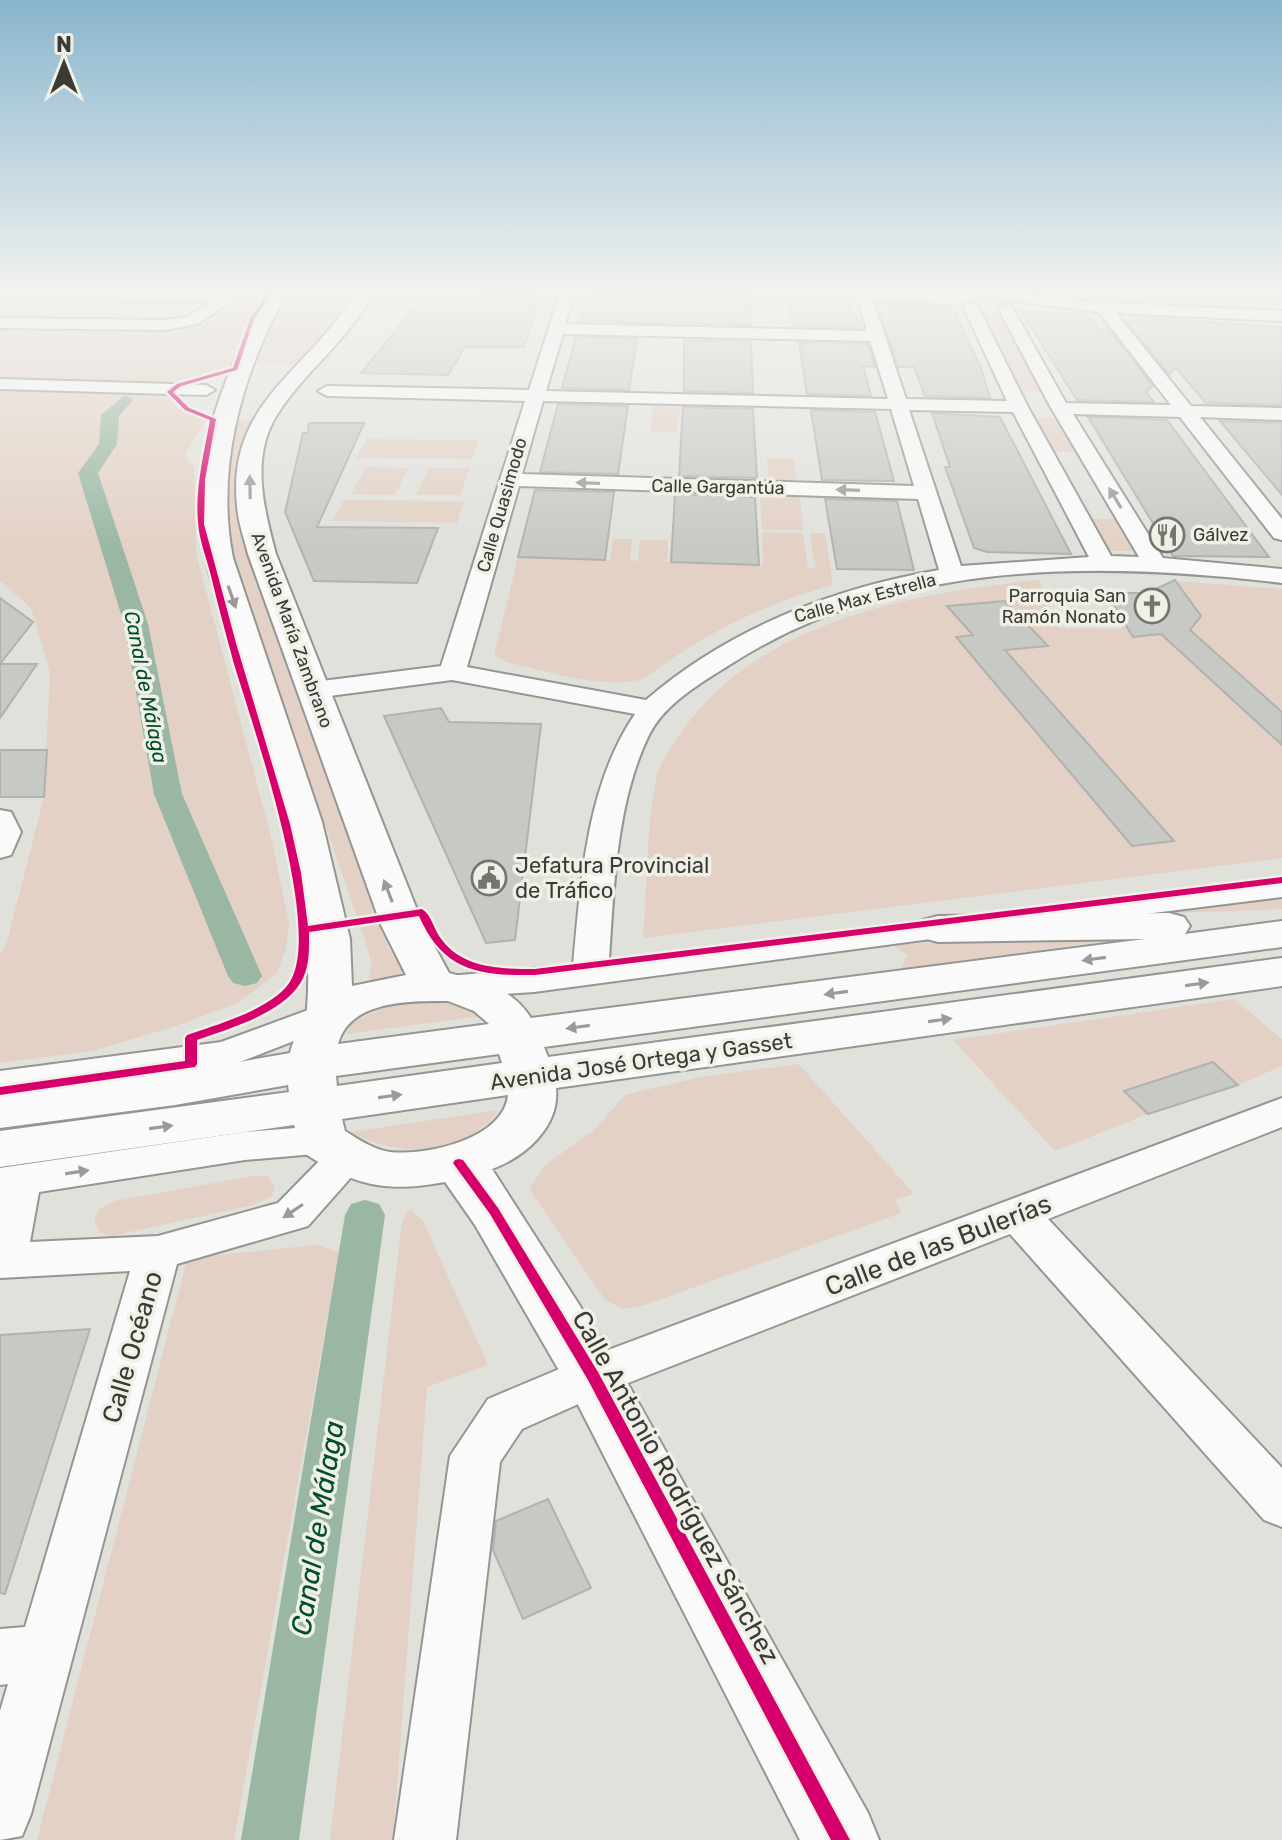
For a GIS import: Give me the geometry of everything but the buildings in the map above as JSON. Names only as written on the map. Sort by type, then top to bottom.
[{"type":"main road","name":"Avenida María Zambrano","points":[[231,379],[224,393],[212,471],[211,523],[219,558],[303,822],[329,939],[330,1014]]},
{"type":"main road","points":[[224,393],[289,379]]},
{"type":"main road","name":"Avenida María Zambrano","points":[[296,379],[266,413],[249,468],[250,507],[262,554],[402,925],[442,986]]},
{"type":"main road","points":[[224,393],[266,413],[315,400],[324,385],[304,379]]},
{"type":"main road","points":[[938,929],[1282,924]]},
{"type":"main road","name":"Avenida José Ortega y Gasset","points":[[7,1171],[324,1117],[524,1056],[1282,934]]},
{"type":"main road","name":"Avenida José Ortega y Gasset","points":[[524,1056],[1282,972]]},
{"type":"main road","points":[[442,986],[486,996],[508,1013],[524,1056],[532,1102],[520,1125],[497,1148],[459,1163],[389,1171],[324,1117],[316,1040],[330,1014],[386,992],[442,986]]},
{"type":"main road","name":"Avenida José Ortega y Gasset","points":[[0,1111],[175,1089],[324,1117]]},
{"type":"main road","name":"Calle Antonio Rodríguez Sánchez","points":[[459,1163],[494,1211],[593,1376],[841,1840]]},
{"type":"street","name":"Calle Quasimodo","points":[[452,672],[540,379]]},
{"type":"street","points":[[891,379],[952,575]]},
{"type":"street","points":[[1006,379],[1103,562]]},
{"type":"street","points":[[1047,379],[1060,408],[1156,565]]},
{"type":"street","points":[[1158,379],[1282,533]]},
{"type":"street","points":[[0,384],[224,393]]},
{"type":"street","points":[[315,400],[535,395],[1020,407],[1047,414],[1060,408],[1282,414]]},
{"type":"street","name":"Calle Gargantúa","points":[[510,480],[926,493]]},
{"type":"street","name":"Calle Max Estrella","points":[[590,972],[615,783],[628,749],[652,709],[733,648],[782,621],[829,604],[952,575],[1103,562],[1282,576]]},
{"type":"street","points":[[1031,567],[1046,580],[1067,583]]},
{"type":"street","points":[[314,690],[452,672],[652,709]]},
{"type":"street","points":[[0,819],[5,832],[0,848]]},
{"type":"street","points":[[442,986],[534,981],[1282,887]]},
{"type":"street","name":"Avenida José Ortega y Gasset","points":[[0,1084],[227,1054],[330,1014]]},
{"type":"street","name":"Avenida José Ortega y Gasset","points":[[227,1054],[324,1117]]},
{"type":"street","name":"Calle de las Bulerías","points":[[425,1840],[475,1456],[505,1414],[593,1376],[1282,1112]]},
{"type":"street","name":"Calle Océano","points":[[0,1814],[23,1655],[158,1253],[293,1215],[324,1117]]},
{"type":"street","points":[[7,1171],[3,1261],[158,1253]]},
{"type":"street","points":[[1019,1215],[1282,1504]]},
{"type":"shaded area","points":[[32,379],[198,379],[184,383]]},
{"type":"shaded area","points":[[1015,379],[1034,379],[1041,392],[1022,392]]},
{"type":"shaded area","points":[[0,389],[163,395],[172,398],[177,409],[206,419],[185,455],[194,467],[196,553],[271,837],[289,923],[286,948],[277,973],[238,1003],[173,1027],[92,1051],[0,1063],[0,955],[7,942],[44,797],[50,673],[31,608],[0,581]]},
{"type":"shaded area","points":[[653,406],[680,407],[677,432],[650,432]]},
{"type":"shaded area","points":[[1036,418],[1056,418],[1075,452],[1054,452]]},
{"type":"shaded area","points":[[239,420],[252,420],[239,451],[236,493],[253,574],[382,933],[392,955],[408,973],[369,982],[371,962],[364,937],[234,563],[222,483],[233,431]]},
{"type":"shaded area","points":[[367,439],[479,440],[472,459],[356,458]]},
{"type":"shaded area","points":[[767,458],[794,458],[797,482],[769,481]]},
{"type":"shaded area","points":[[366,467],[408,468],[395,495],[351,494]]},
{"type":"shaded area","points":[[428,468],[470,468],[460,495],[416,495]]},
{"type":"shaded area","points":[[760,496],[800,497],[803,530],[762,530]]},
{"type":"shaded area","points":[[344,500],[464,501],[457,523],[332,521]]},
{"type":"shaded area","points":[[1090,519],[1114,519],[1132,551],[1107,551]]},
{"type":"shaded area","points":[[762,532],[803,533],[808,568],[813,569],[816,562],[810,533],[825,533],[833,585],[781,602],[733,623],[688,648],[644,679],[593,681],[506,662],[494,655],[518,557],[610,560],[613,539],[632,539],[630,560],[638,561],[640,540],[668,540],[667,562],[763,565]]},
{"type":"shaded area","points":[[1039,580],[1059,628],[1122,629],[1116,616],[1201,616],[1175,581],[1282,589],[1282,858],[643,938],[650,818],[658,773],[685,727],[718,690],[756,661],[799,637],[845,618],[942,593]]},
{"type":"shaded area","points":[[1282,892],[1282,909],[1151,914],[1151,909]]},
{"type":"shaded area","points":[[1104,933],[1113,940],[901,969],[908,955],[892,945]]},
{"type":"shaded area","points":[[1234,999],[1282,1039],[1282,1066],[1238,1085],[1213,1062],[1125,1090],[1148,1114],[1055,1151],[953,1040]]},
{"type":"shaded area","points":[[439,1000],[462,1004],[482,1016],[347,1034],[352,1022],[393,1003]]},
{"type":"shaded area","points":[[799,1064],[914,1194],[895,1199],[901,1213],[642,1306],[623,1309],[605,1300],[529,1189],[545,1165],[593,1131],[625,1095],[700,1077]]},
{"type":"shaded area","points":[[498,1110],[468,1137],[430,1148],[389,1146],[351,1132]]},
{"type":"shaded area","points":[[267,1176],[275,1187],[272,1196],[253,1205],[112,1236],[99,1232],[94,1220],[98,1210],[115,1201]]},
{"type":"shaded area","points":[[410,1209],[423,1221],[488,1365],[427,1387],[393,1840],[330,1840],[402,1221]]},
{"type":"shaded area","points":[[317,1245],[339,1252],[234,1840],[37,1840],[186,1263],[198,1257]]},
{"type":"waterway","name":"Canal de Málaga","points":[[125,400],[110,415],[108,444],[88,473],[136,624],[168,794],[245,976]]},
{"type":"waterway","name":"Canal de Málaga","points":[[270,1840],[365,1215]]},
{"type":"cycle path","points":[[0,1091],[191,1064],[191,1038],[263,1009],[288,991],[297,980],[304,955],[303,918],[296,873],[272,774],[232,643],[201,524],[202,480],[213,419],[187,409],[170,392],[179,385],[200,379]]},
{"type":"cycle path","points":[[304,930],[422,912],[440,945],[465,963],[497,971],[535,972],[1282,880]]},
{"type":"cycle path","points":[[459,1163],[494,1211],[593,1376],[841,1840]]},
{"type":"place","name":"Gálvez","points":[[1167,535]]},
{"type":"place","name":"Parroquia San Ramón Nonato","points":[[1152,606]]},
{"type":"place","name":"Jefatura Provincial de Tráfico","points":[[489,878]]}]
